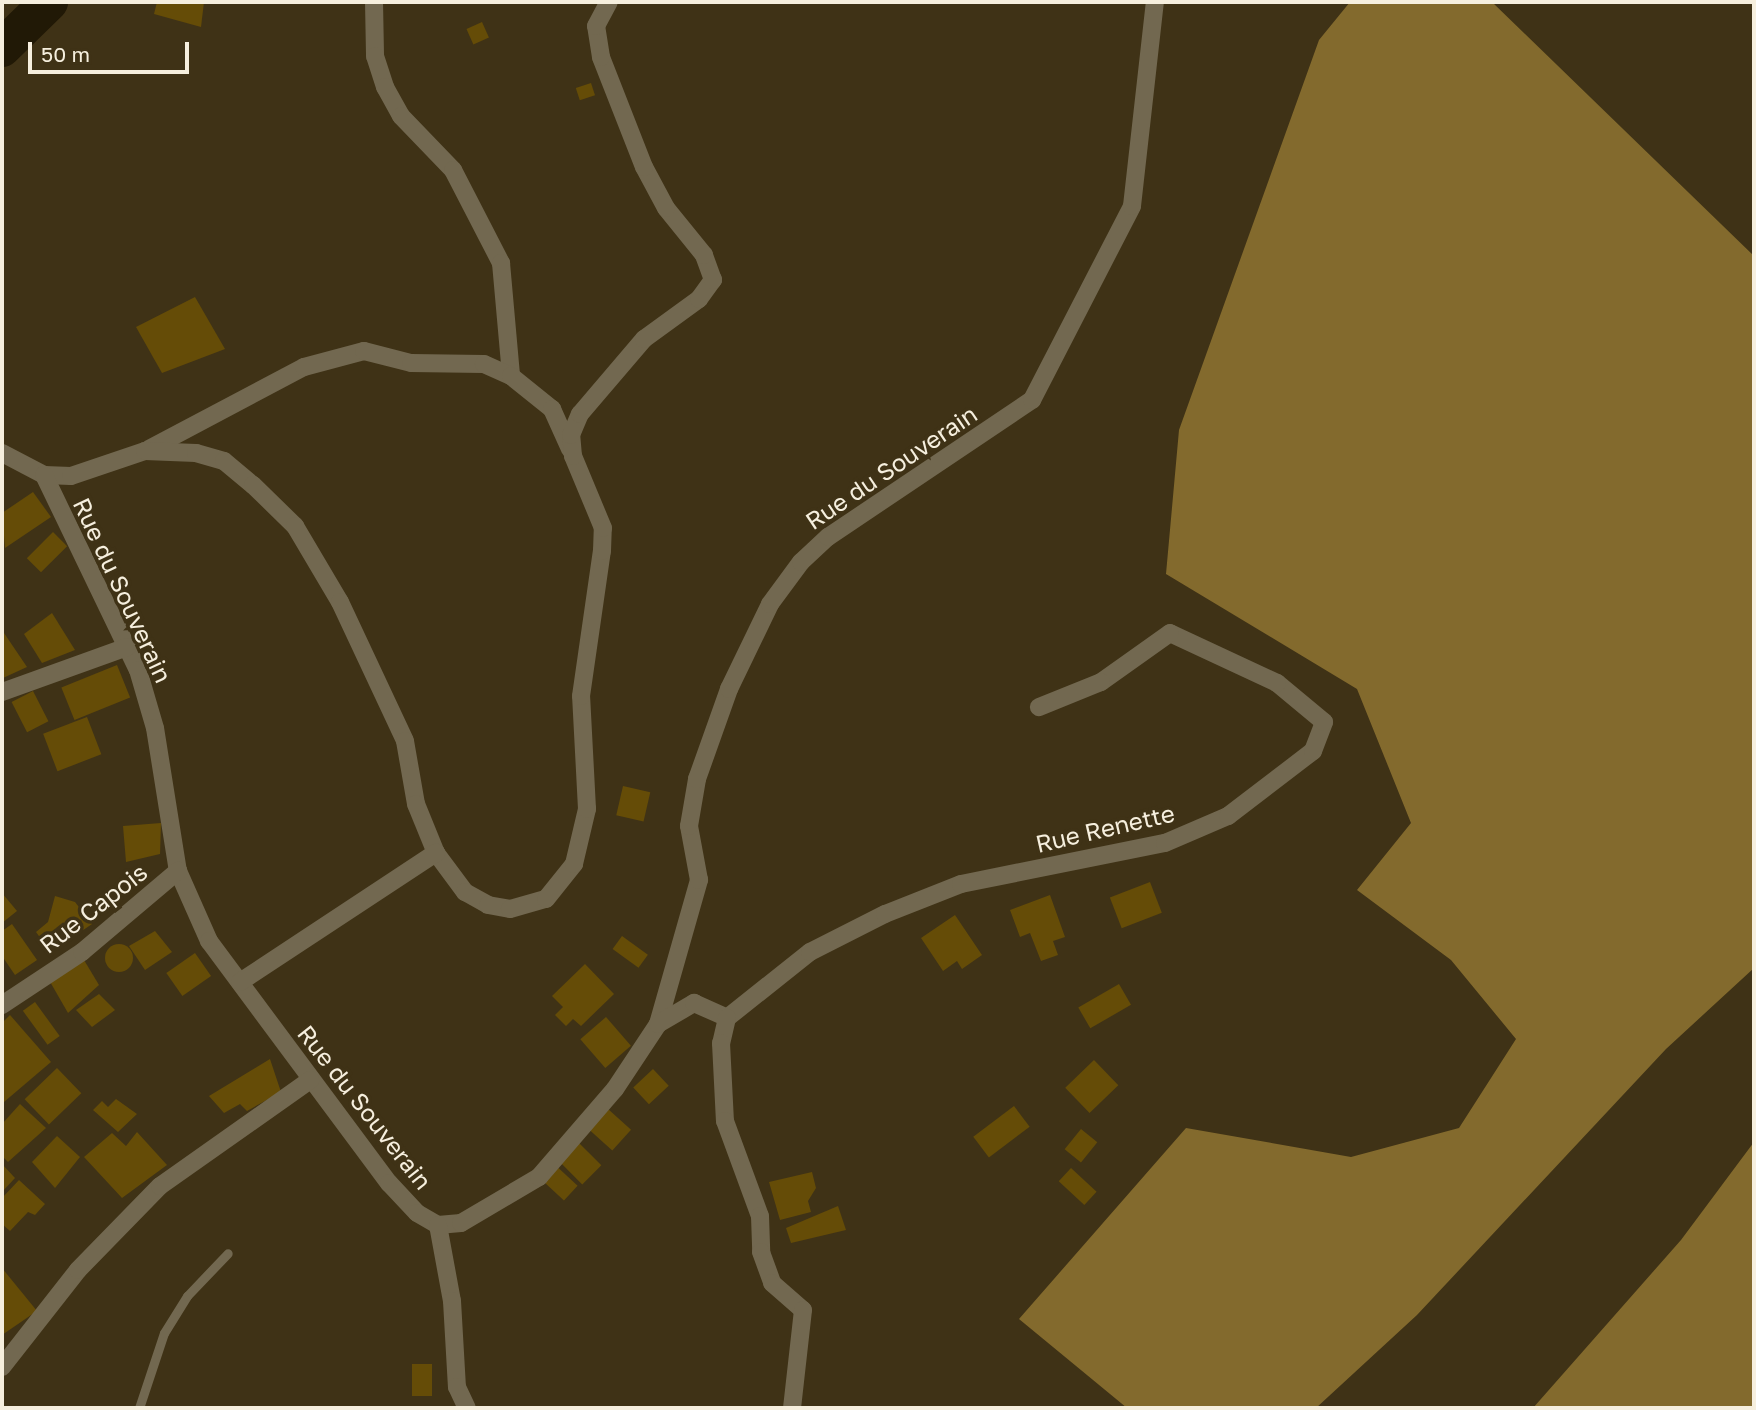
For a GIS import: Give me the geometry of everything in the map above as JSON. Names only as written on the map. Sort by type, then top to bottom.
[{"type":"street","points":[[374,2],[375,56],[386,86],[401,116],[453,170],[501,263],[511,376]]},
{"type":"street","points":[[573,456],[571,435],[580,414],[644,339],[699,299],[713,280],[704,255],[666,208],[645,167],[601,57],[596,26],[609,2]]},
{"type":"street","name":"Rue du Souverain","points":[[44,475],[127,646],[155,728],[178,871],[209,941],[389,1183],[417,1213],[438,1226],[461,1223],[539,1177],[615,1089],[658,1024],[699,880],[689,826],[697,779],[729,689],[765,615],[801,562],[828,537],[1032,400],[1132,206],[1155,2]]},
{"type":"street","points":[[2,453],[44,475],[89,472],[145,451],[338,355],[364,351],[411,363],[484,364],[511,376],[552,409],[603,528],[581,696],[587,809],[574,864],[546,899],[510,909],[465,892],[436,853],[416,804],[405,741],[340,602],[295,526],[224,461],[196,453],[145,451]]},
{"type":"street","name":"Rue Renette","points":[[727,1018],[810,952],[885,914],[961,884],[1166,843],[1228,816],[1313,751],[1324,722],[1277,683],[1170,633],[1101,682],[1039,707]]},
{"type":"street","points":[[2,692],[127,646]]},
{"type":"street","points":[[240,982],[436,853]]},
{"type":"street","name":"Rue Capois","points":[[2,1004],[82,952],[178,871]]},
{"type":"street","points":[[658,1024],[694,1003],[727,1018],[721,1043],[725,1121],[760,1216],[761,1252],[772,1283],[803,1310],[793,1408]]},
{"type":"street","points":[[2,1367],[78,1270],[160,1186],[310,1080]]},
{"type":"street","points":[[438,1226],[452,1301],[457,1387],[467,1408]]},
{"type":"lane","points":[[138,1408],[164,1333],[187,1296],[228,1253]]},
{"type":"shaded area","points":[[1350,2],[1492,2],[1754,256],[1754,968],[1666,1049],[1417,1315],[1316,1408],[1127,1408],[1019,1319],[1186,1128],[1351,1157],[1459,1128],[1516,1039],[1451,960],[1357,890],[1411,823],[1357,689],[1166,574],[1179,430],[1319,40]]},
{"type":"shaded area","points":[[1754,1142],[1754,1408],[1533,1408],[1681,1240]]},
{"type":"building","points":[[157,2],[204,2],[201,27],[154,14]]},
{"type":"building","points":[[482,22],[489,38],[473,44],[466,29]]},
{"type":"building","points":[[591,83],[595,95],[580,100],[576,88]]},
{"type":"building","points":[[195,297],[225,349],[162,373],[136,327]]},
{"type":"building","points":[[33,492],[51,517],[5,548],[2,513]]},
{"type":"building","points":[[53,532],[67,546],[41,572],[27,558]]},
{"type":"building","points":[[52,613],[75,650],[42,663],[24,634]]},
{"type":"building","points":[[2,630],[27,667],[3,678],[2,674]]},
{"type":"building","points":[[117,665],[130,697],[74,720],[61,687]]},
{"type":"building","points":[[33,691],[48,721],[27,732],[12,702]]},
{"type":"building","points":[[87,717],[101,754],[57,771],[43,734]]},
{"type":"building","points":[[623,786],[650,792],[644,822],[616,815]]},
{"type":"building","points":[[161,823],[160,854],[126,862],[123,826]]},
{"type":"building","points":[[1150,882],[1162,913],[1122,928],[1110,897]]},
{"type":"building","points":[[2,893],[17,911],[2,923]]},
{"type":"building","points":[[1050,895],[1065,937],[1053,941],[1058,955],[1041,961],[1030,933],[1020,937],[1010,910]]},
{"type":"building","points":[[55,896],[75,902],[92,924],[63,944],[47,947],[36,932],[48,922]]},
{"type":"building","points":[[955,915],[982,955],[962,969],[957,961],[943,971],[921,938]]},
{"type":"building","points":[[12,924],[37,960],[15,975],[2,956],[2,931]]},
{"type":"building","points":[[155,931],[172,952],[145,970],[129,946]]},
{"type":"building","points":[[622,936],[648,955],[638,968],[613,949]]},
{"type":"building","points":[[119,944],[129,948],[133,958],[129,968],[119,972],[109,968],[105,958],[109,948]]},
{"type":"building","points":[[195,953],[211,976],[182,996],[166,973]]},
{"type":"building","points":[[84,960],[99,985],[68,1013],[49,980]]},
{"type":"building","points":[[585,964],[614,994],[581,1026],[573,1019],[566,1026],[555,1015],[563,1007],[552,996]]},
{"type":"building","points":[[1119,984],[1131,1005],[1090,1028],[1078,1008]]},
{"type":"building","points":[[99,994],[115,1010],[92,1027],[76,1010]]},
{"type":"building","points":[[35,1002],[60,1036],[48,1045],[23,1011]]},
{"type":"building","points":[[10,1015],[51,1062],[4,1102],[2,1023]]},
{"type":"building","points":[[606,1017],[631,1046],[605,1068],[580,1039]]},
{"type":"building","points":[[270,1059],[281,1092],[247,1111],[240,1104],[224,1113],[209,1096]]},
{"type":"building","points":[[1094,1060],[1118,1085],[1090,1113],[1065,1088]]},
{"type":"building","points":[[57,1068],[81,1093],[49,1124],[25,1099]]},
{"type":"building","points":[[653,1069],[669,1086],[649,1104],[633,1087]]},
{"type":"building","points":[[116,1099],[137,1114],[118,1132],[93,1110],[102,1101],[108,1107]]},
{"type":"building","points":[[20,1104],[46,1128],[8,1162],[2,1156],[2,1124]]},
{"type":"building","points":[[1014,1106],[1030,1127],[989,1157],[973,1137]]},
{"type":"building","points":[[608,1109],[631,1130],[612,1151],[589,1130]]},
{"type":"building","points":[[1081,1129],[1097,1142],[1081,1162],[1065,1149]]},
{"type":"building","points":[[137,1132],[167,1165],[122,1198],[84,1157],[112,1133],[126,1146]]},
{"type":"building","points":[[57,1136],[80,1157],[55,1188],[32,1162]]},
{"type":"building","points":[[578,1142],[601,1165],[582,1184],[559,1161]]},
{"type":"building","points":[[552,1162],[578,1186],[564,1200],[538,1177]]},
{"type":"building","points":[[2,1164],[15,1178],[2,1192]]},
{"type":"building","points":[[1071,1168],[1097,1192],[1084,1205],[1059,1181]]},
{"type":"building","points":[[812,1172],[816,1188],[808,1201],[811,1212],[780,1220],[769,1182]]},
{"type":"building","points":[[19,1180],[45,1204],[35,1215],[28,1212],[10,1231],[2,1224],[2,1198]]},
{"type":"building","points":[[838,1206],[846,1230],[791,1243],[786,1228]]},
{"type":"building","points":[[2,1268],[37,1311],[2,1335]]},
{"type":"building","points":[[412,1364],[432,1364],[432,1396],[412,1396]]},
{"type":"waterway","points":[[2,48],[49,2]]}]
